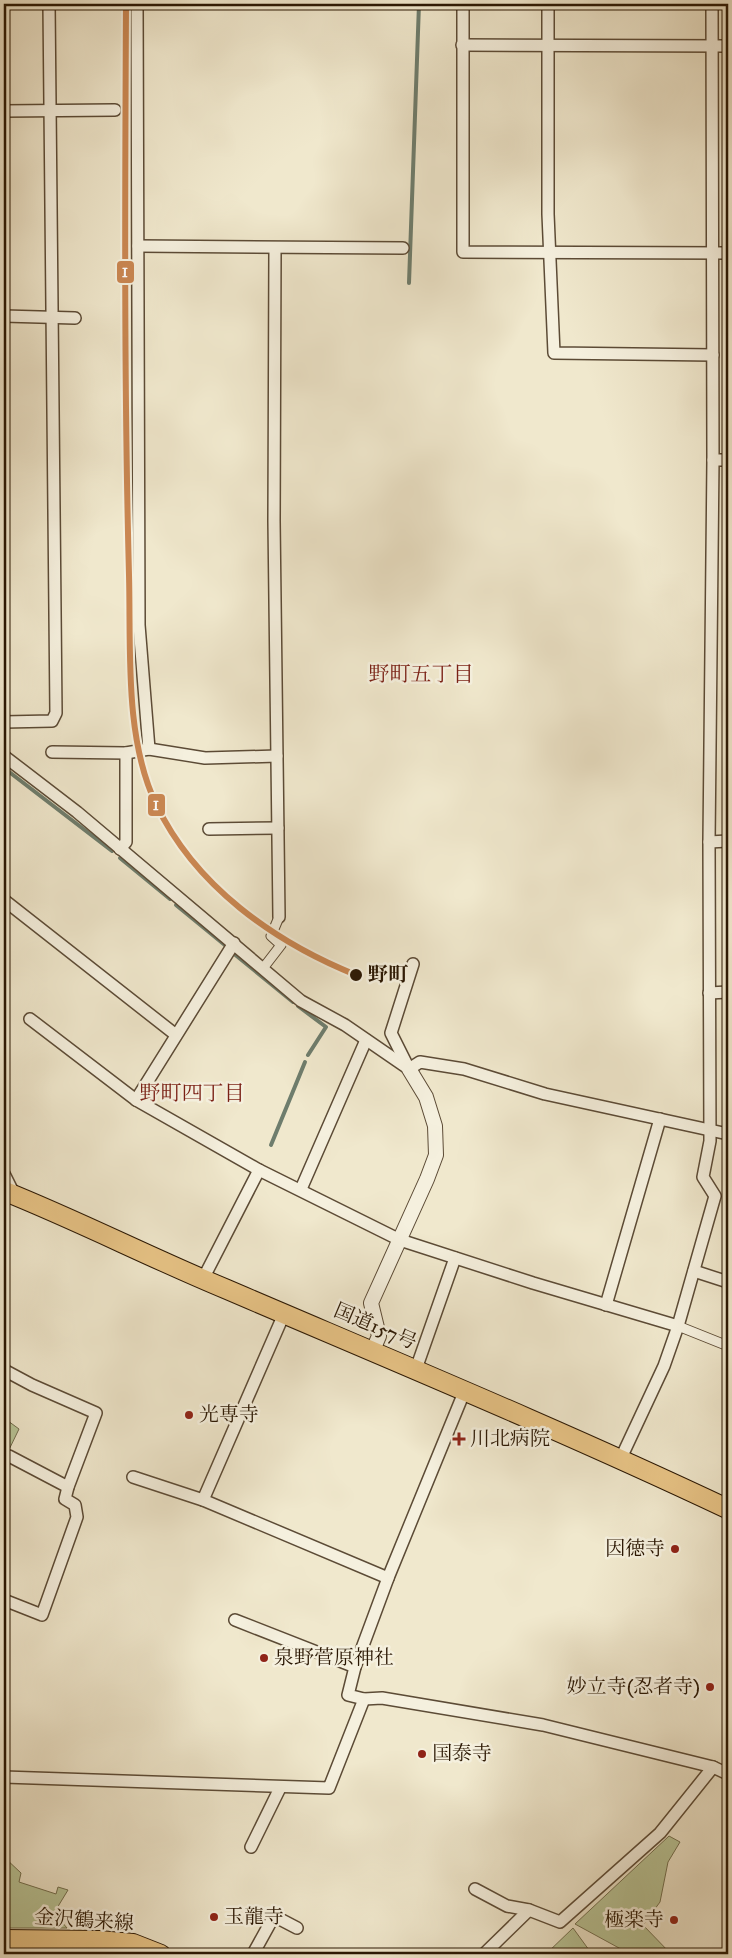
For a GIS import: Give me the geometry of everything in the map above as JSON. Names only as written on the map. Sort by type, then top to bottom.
[{"type":"highway","name":"国道157号","points":[[9,1194],[621,1458],[728,1509]]},
{"type":"main road","name":"金沢鶴来線","points":[[4,1938],[99,1940],[130,1949],[161,1954]]},
{"type":"street","points":[[4,722],[52,721],[56,713],[49,4]]},
{"type":"street","points":[[137,4],[139,625],[149,749]]},
{"type":"street","points":[[462,4],[463,252],[728,253]]},
{"type":"street","points":[[548,4],[549,252],[554,352],[713,355]]},
{"type":"street","points":[[621,1458],[664,1366],[678,1326],[715,1196],[703,1178],[710,1129],[709,842],[714,460],[712,4]]},
{"type":"street","points":[[462,45],[728,46]]},
{"type":"street","points":[[4,111],[115,110]]},
{"type":"street","points":[[138,246],[403,248]]},
{"type":"street","points":[[264,967],[281,945],[271,936],[280,917],[274,531],[275,248]]},
{"type":"street","points":[[4,316],[75,318]]},
{"type":"street","points":[[714,460],[728,460]]},
{"type":"street","points":[[52,752],[126,753],[149,749],[204,758],[277,756]]},
{"type":"street","points":[[120,849],[126,842],[126,753]]},
{"type":"street","points":[[4,756],[77,812],[264,967],[301,1001],[345,1025],[409,1069]]},
{"type":"street","points":[[208,829],[278,828]]},
{"type":"street","points":[[709,842],[728,841]]},
{"type":"street","points":[[4,900],[176,1035]]},
{"type":"street","points":[[136,1100],[234,943]]},
{"type":"street","points":[[373,1350],[379,1336],[371,1304],[436,1155],[435,1126],[426,1097],[391,1033],[413,964]]},
{"type":"street","points":[[709,993],[728,992]]},
{"type":"street","points":[[30,1019],[136,1100],[259,1170],[301,1189],[400,1240],[678,1326],[728,1346]]},
{"type":"street","points":[[301,1189],[366,1040]]},
{"type":"street","points":[[409,1069],[420,1062],[464,1069],[545,1094],[728,1134]]},
{"type":"street","points":[[606,1305],[660,1119]]},
{"type":"street","points":[[203,1279],[259,1170]]},
{"type":"street","points":[[4,1174],[9,1194]]},
{"type":"street","points":[[416,1369],[455,1258]]},
{"type":"street","points":[[694,1271],[728,1282]]},
{"type":"street","points":[[202,1500],[284,1314]]},
{"type":"street","points":[[4,1370],[32,1385],[96,1413],[68,1487],[65,1499],[75,1505],[76,1517],[42,1615],[4,1600]]},
{"type":"street","points":[[464,1390],[388,1578],[355,1667],[348,1695],[364,1699],[382,1698],[543,1724],[655,1752],[728,1774]]},
{"type":"street","points":[[9,1456],[68,1487]]},
{"type":"street","points":[[133,1476],[202,1500],[388,1578]]},
{"type":"street","points":[[235,1620],[355,1667]]},
{"type":"street","points":[[4,1777],[125,1780],[280,1788],[329,1788],[364,1699]]},
{"type":"street","points":[[475,1889],[507,1906],[529,1910],[560,1922],[660,1834],[713,1768]]},
{"type":"street","points":[[251,1847],[280,1788]]},
{"type":"street","points":[[484,1954],[529,1910]]},
{"type":"street","points":[[253,1954],[274,1916],[297,1928]]},
{"type":"green space","points":[[4,1418],[19,1429],[4,1460]]},
{"type":"green space","points":[[669,1836],[680,1842],[668,1862],[660,1902],[643,1925],[671,1954],[630,1954],[575,1924]]},
{"type":"green space","points":[[4,1857],[21,1873],[19,1882],[56,1894],[58,1887],[68,1890],[54,1913],[67,1928],[4,1928]]},
{"type":"green space","points":[[573,1928],[589,1950],[585,1954],[546,1954]]},
{"type":"waterway","points":[[409,283],[419,4]]},
{"type":"waterway","points":[[4,768],[112,851]]},
{"type":"waterway","points":[[120,858],[170,899]]},
{"type":"waterway","points":[[176,905],[226,946]]},
{"type":"waterway","points":[[233,953],[293,1002]]},
{"type":"waterway","points":[[298,1006],[326,1027],[308,1055]]},
{"type":"waterway","points":[[271,1145],[305,1062]]},
{"type":"transit line","name":"I","points":[[126,4],[125,218],[130,661],[134,721],[139,750],[146,778],[156,804],[172,834],[192,861],[215,885],[240,908],[267,928],[325,962],[356,975]]},
{"type":"place","name":"野町","points":[[356,975]]},
{"type":"place","name":"光専寺","points":[[189,1415]]},
{"type":"place","name":"川北病院","points":[[459,1439]]},
{"type":"place","name":"因徳寺","points":[[675,1549]]},
{"type":"place","name":"泉野菅原神社","points":[[264,1658]]},
{"type":"place","name":"妙立寺(忍者寺)","points":[[710,1687]]},
{"type":"place","name":"国泰寺","points":[[422,1754]]},
{"type":"place","name":"玉龍寺","points":[[214,1917]]},
{"type":"place","name":"極楽寺","points":[[674,1920]]},
{"type":"district","name":"野町五丁目","points":[[421,675]]},
{"type":"district","name":"野町四丁目","points":[[192,1094]]}]
